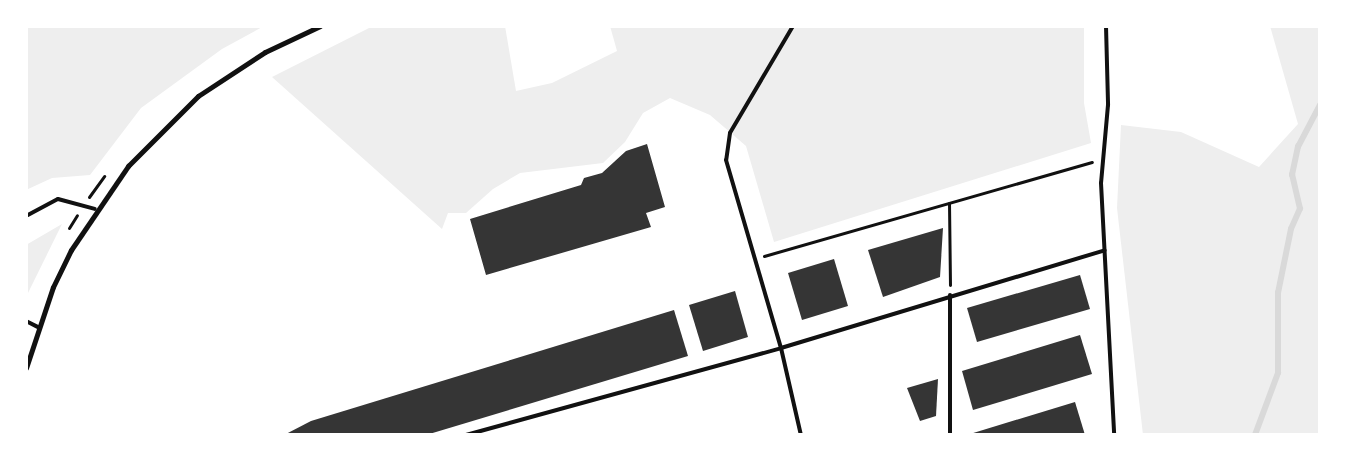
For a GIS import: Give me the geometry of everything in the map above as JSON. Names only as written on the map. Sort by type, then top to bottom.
[{"type":"street","points":[[26,368],[53,286],[95,209],[153,138],[198,96],[265,52],[320,26]]},
{"type":"lane","points":[[793,26],[730,133],[726,147],[729,172],[756,258],[781,348],[800,435]]},
{"type":"lane","points":[[1106,26],[1105,158],[1101,183],[1114,435]]},
{"type":"lane","points":[[26,216],[58,200],[95,209]]},
{"type":"lane","points":[[466,435],[781,348],[950,295],[1105,250]]},
{"type":"lane","points":[[950,295],[950,435]]},
{"type":"lane","points":[[26,321],[38,327]]},
{"type":"path","points":[[756,258],[1105,158]]},
{"type":"path","points":[[949,203],[950,295]]},
{"type":"shaded area","points":[[26,26],[264,26],[222,49],[141,108],[90,175],[52,178],[26,190]]},
{"type":"shaded area","points":[[373,26],[505,26],[516,91],[552,83],[617,51],[610,26],[1084,26],[1084,103],[1091,143],[774,242],[746,146],[710,115],[670,98],[643,113],[625,142],[603,163],[520,173],[493,189],[466,213],[448,213],[442,229],[272,77]]},
{"type":"shaded area","points":[[1270,26],[1320,26],[1320,435],[1143,435],[1117,208],[1121,125],[1181,132],[1259,167],[1298,124]]},
{"type":"shaded area","points":[[62,224],[28,293],[26,245]]},
{"type":"building","points":[[647,144],[665,207],[646,213],[651,227],[486,275],[470,219],[581,185],[584,178],[602,173],[626,151]]},
{"type":"building","points":[[943,228],[940,277],[883,297],[868,250]]},
{"type":"building","points":[[834,259],[848,306],[802,320],[788,273]]},
{"type":"building","points":[[1080,275],[1090,309],[977,342],[967,308]]},
{"type":"building","points":[[735,291],[748,337],[703,351],[689,305]]},
{"type":"building","points":[[674,310],[688,356],[426,435],[284,435],[311,421]]},
{"type":"building","points":[[1080,335],[1092,374],[973,410],[962,371]]},
{"type":"building","points":[[938,379],[936,416],[920,421],[907,388]]},
{"type":"building","points":[[1075,402],[1085,435],[970,435],[970,434]]},
{"type":"waterway","points":[[1255,435],[1278,373],[1278,293],[1291,229],[1300,209],[1292,175],[1298,147],[1320,105]]}]
